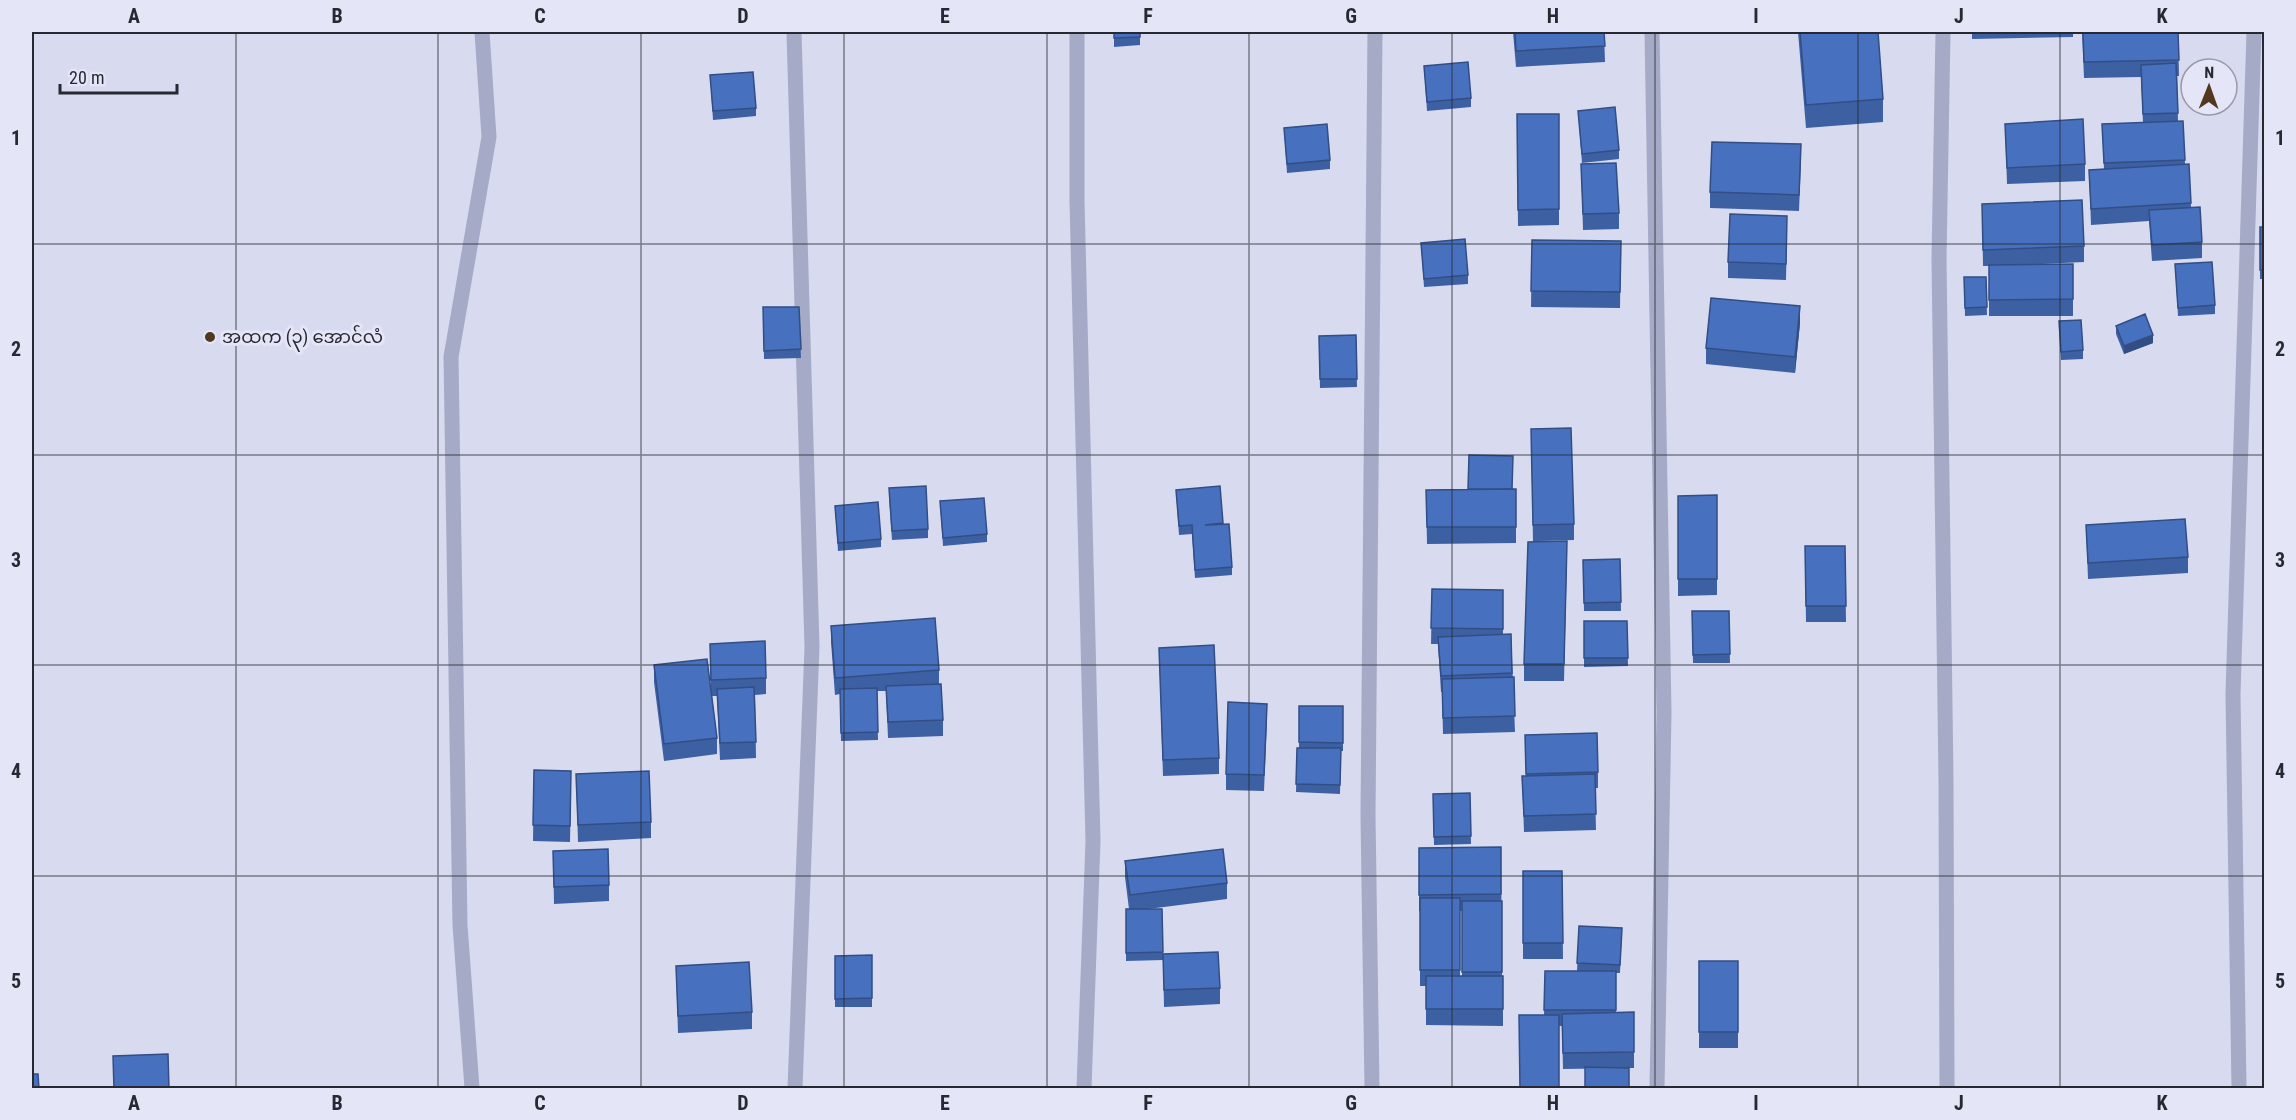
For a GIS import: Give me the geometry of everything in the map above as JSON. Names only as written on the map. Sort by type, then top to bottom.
[{"type":"street","points":[[472,1089],[460,925],[451,357],[489,137],[482,32]]},
{"type":"street","points":[[794,32],[812,647],[795,1089]]},
{"type":"street","points":[[1077,32],[1077,201],[1093,841],[1084,1089]]},
{"type":"street","points":[[1372,1089],[1368,803],[1375,32]]},
{"type":"street","points":[[1652,32],[1664,713],[1657,1089]]},
{"type":"street","points":[[1943,32],[1939,259],[1946,780],[1947,1089]]},
{"type":"street","points":[[2239,1089],[2233,694],[2254,32]]},
{"type":"building","points":[[1114,32],[1140,32],[1140,37],[1114,38]]},
{"type":"building","points":[[1515,32],[1604,32],[1605,46],[1516,51]]},
{"type":"building","points":[[1800,32],[1878,32],[1883,99],[1806,105]]},
{"type":"building","points":[[2083,32],[2178,32],[2179,60],[2084,62]]},
{"type":"building","points":[[1468,62],[1471,98],[1427,102],[1424,66]]},
{"type":"building","points":[[2176,63],[2178,113],[2143,114],[2141,65]]},
{"type":"building","points":[[753,72],[756,108],[713,111],[710,75]]},
{"type":"building","points":[[1615,107],[1619,150],[1582,154],[1578,111]]},
{"type":"building","points":[[1517,114],[1559,114],[1559,209],[1518,210]]},
{"type":"building","points":[[2083,119],[2085,164],[2007,168],[2005,124]]},
{"type":"building","points":[[2183,121],[2185,160],[2104,163],[2102,124]]},
{"type":"building","points":[[1327,124],[1330,160],[1287,164],[1284,128]]},
{"type":"building","points":[[1712,142],[1801,144],[1799,195],[1710,192]]},
{"type":"building","points":[[1616,163],[1619,213],[1583,214],[1581,164]]},
{"type":"building","points":[[2189,164],[2191,203],[2091,209],[2089,170]]},
{"type":"building","points":[[2082,200],[2084,246],[1983,250],[1982,204]]},
{"type":"building","points":[[2200,207],[2202,242],[2152,245],[2149,210]]},
{"type":"building","points":[[1730,214],[1787,216],[1786,264],[1728,262]]},
{"type":"building","points":[[2260,227],[2265,227],[2265,270],[2260,270]]},
{"type":"building","points":[[1465,239],[1468,275],[1424,279],[1421,243]]},
{"type":"building","points":[[1532,240],[1621,241],[1620,292],[1531,291]]},
{"type":"building","points":[[2212,262],[2215,305],[2178,308],[2175,264]]},
{"type":"building","points":[[2073,264],[2073,299],[1989,300],[1989,265]]},
{"type":"building","points":[[1964,277],[1986,277],[1987,307],[1965,308]]},
{"type":"building","points":[[1711,298],[1800,306],[1795,357],[1706,348]]},
{"type":"building","points":[[763,307],[799,307],[801,349],[764,351]]},
{"type":"building","points":[[2145,314],[2153,335],[2124,346],[2116,326]]},
{"type":"building","points":[[2081,320],[2083,350],[2061,352],[2059,321]]},
{"type":"building","points":[[1356,335],[1357,379],[1320,379],[1319,336]]},
{"type":"building","points":[[1571,428],[1574,524],[1533,525],[1531,429]]},
{"type":"building","points":[[1469,455],[1513,456],[1512,489],[1468,489]]},
{"type":"building","points":[[926,486],[928,529],[892,531],[889,488]]},
{"type":"building","points":[[1220,486],[1223,523],[1205,525],[1229,524],[1232,567],[1195,570],[1192,525],[1179,526],[1176,490]]},
{"type":"building","points":[[1516,489],[1516,527],[1427,527],[1426,490]]},
{"type":"building","points":[[1717,495],[1717,579],[1678,579],[1678,496]]},
{"type":"building","points":[[984,498],[987,534],[943,538],[940,501]]},
{"type":"building","points":[[878,502],[881,539],[838,543],[835,506]]},
{"type":"building","points":[[2185,519],[2188,557],[2088,563],[2086,525]]},
{"type":"building","points":[[1567,541],[1564,664],[1524,664],[1528,542]]},
{"type":"building","points":[[1805,546],[1845,546],[1846,606],[1806,606]]},
{"type":"building","points":[[1620,559],[1621,602],[1584,603],[1583,560]]},
{"type":"building","points":[[1432,589],[1503,590],[1503,629],[1431,628]]},
{"type":"building","points":[[1692,611],[1729,611],[1730,654],[1693,655]]},
{"type":"building","points":[[935,618],[939,670],[835,678],[831,626]]},
{"type":"building","points":[[1584,621],[1627,621],[1628,658],[1584,658]]},
{"type":"building","points":[[1511,634],[1512,673],[1441,676],[1438,637]]},
{"type":"building","points":[[765,641],[766,678],[711,680],[710,644]]},
{"type":"building","points":[[1214,645],[1219,758],[1163,760],[1159,648]]},
{"type":"building","points":[[707,659],[717,738],[664,744],[654,665]]},
{"type":"building","points":[[1514,677],[1515,716],[1443,718],[1442,679]]},
{"type":"building","points":[[941,684],[943,720],[888,722],[886,686]]},
{"type":"building","points":[[754,687],[756,742],[720,743],[717,689]]},
{"type":"building","points":[[877,688],[878,732],[841,733],[840,689]]},
{"type":"building","points":[[1228,702],[1267,704],[1264,775],[1226,774]]},
{"type":"building","points":[[1299,706],[1343,706],[1343,743],[1299,742]]},
{"type":"building","points":[[1597,733],[1598,772],[1526,774],[1525,735]]},
{"type":"building","points":[[1297,748],[1341,748],[1340,785],[1296,784]]},
{"type":"building","points":[[534,770],[571,771],[570,826],[533,825]]},
{"type":"building","points":[[649,771],[651,822],[578,825],[576,774]]},
{"type":"building","points":[[1595,774],[1596,814],[1524,816],[1522,776]]},
{"type":"building","points":[[1470,793],[1471,836],[1434,837],[1433,794]]},
{"type":"building","points":[[1501,847],[1501,894],[1419,895],[1419,848]]},
{"type":"building","points":[[608,849],[609,885],[554,887],[553,851]]},
{"type":"building","points":[[1223,849],[1227,883],[1130,895],[1125,861]]},
{"type":"building","points":[[1523,871],[1562,871],[1563,943],[1523,943]]},
{"type":"building","points":[[1420,898],[1460,898],[1460,970],[1420,970]]},
{"type":"building","points":[[1462,901],[1502,901],[1502,972],[1462,972]]},
{"type":"building","points":[[1126,909],[1162,909],[1163,952],[1126,953]]},
{"type":"building","points":[[1579,926],[1622,928],[1620,965],[1577,963]]},
{"type":"building","points":[[1218,952],[1220,988],[1164,990],[1163,954]]},
{"type":"building","points":[[872,955],[872,998],[835,999],[835,956]]},
{"type":"building","points":[[1699,961],[1738,961],[1738,1032],[1699,1032]]},
{"type":"building","points":[[749,962],[752,1012],[678,1016],[676,966]]},
{"type":"building","points":[[1545,971],[1616,971],[1616,1010],[1544,1010]]},
{"type":"building","points":[[1426,976],[1503,976],[1503,1009],[1426,1009]]},
{"type":"building","points":[[1634,1012],[1634,1052],[1563,1053],[1562,1014]]},
{"type":"building","points":[[1519,1015],[1559,1015],[1559,1089],[1520,1089]]},
{"type":"building","points":[[168,1054],[169,1089],[114,1089],[113,1056]]},
{"type":"building","points":[[1585,1067],[1629,1068],[1629,1089],[1585,1089]]},
{"type":"building","points":[[32,1074],[38,1074],[39,1089],[32,1089]]},
{"type":"place","name":"အထက (၃) အောင်လံ","points":[[210,337]]}]
